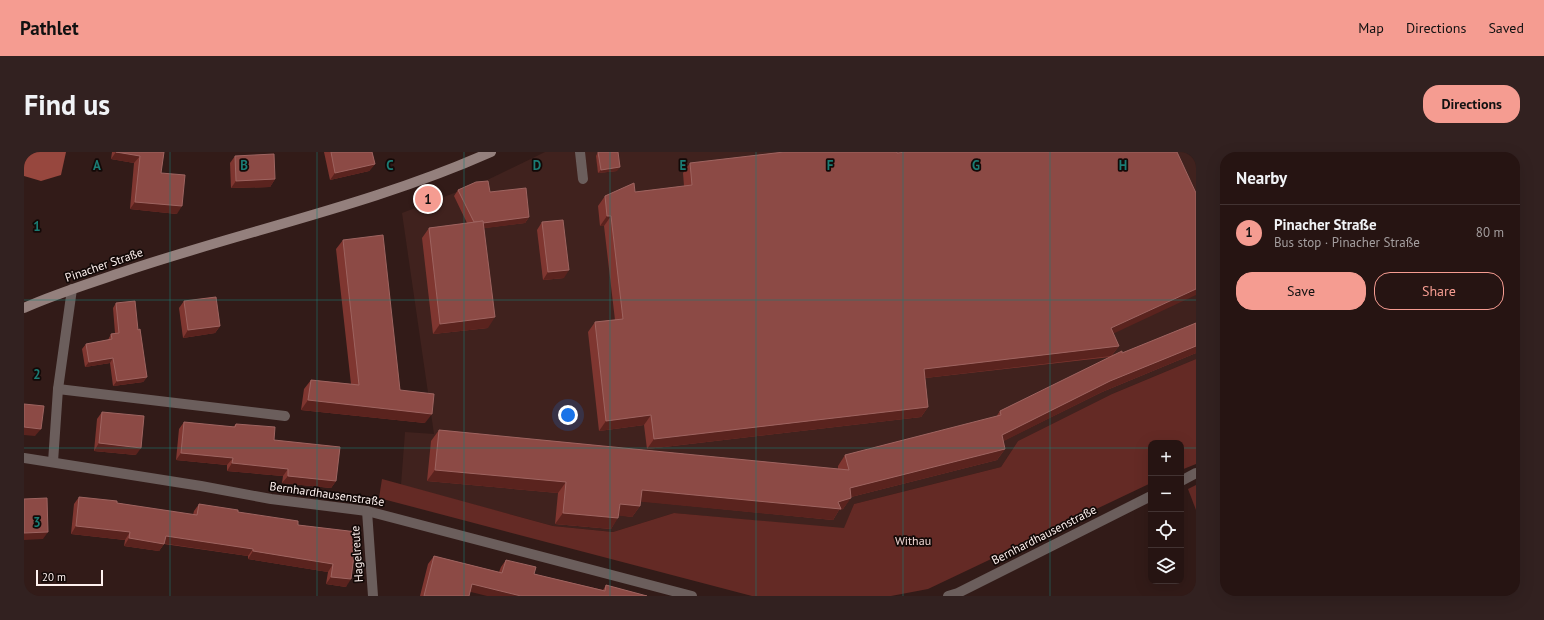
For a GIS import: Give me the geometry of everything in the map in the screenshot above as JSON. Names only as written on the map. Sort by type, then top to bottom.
[{"type":"street","name":"Pinacher Straße","points":[[24,308],[156,261],[444,173],[491,152]]},
{"type":"street","points":[[580,152],[583,179]]},
{"type":"street","points":[[53,462],[58,389],[72,290]]},
{"type":"street","points":[[58,389],[285,416]]},
{"type":"street","name":"Bernhardhausenstraße","points":[[24,458],[271,499],[367,511],[692,596]]},
{"type":"street","points":[[1184,480],[1196,474]]},
{"type":"street","name":"Bernhardhausenstraße","points":[[948,596],[958,593],[1148,498]]},
{"type":"street","name":"Hagelreute","points":[[367,511],[373,596]]},
{"type":"shaded area","points":[[24,152],[66,152],[61,175],[41,181],[24,176]]},
{"type":"shaded area","points":[[545,152],[1196,152],[1196,359],[1112,394],[1018,441],[1001,467],[854,504],[844,529],[674,513],[613,532],[553,526],[401,485],[405,432],[434,434],[402,213],[483,182]]},
{"type":"green space","name":"Withau","points":[[1196,359],[1196,464],[1184,469],[1184,440],[1148,440],[1148,484],[928,589],[891,596],[752,596],[379,498],[382,479],[553,526],[613,532],[674,513],[844,528],[854,504],[1001,467],[1018,441],[1112,394]]},
{"type":"green space","points":[[1196,485],[1196,510],[1188,489]]},
{"type":"building","points":[[116,152],[164,152],[161,173],[185,175],[182,206],[135,202],[140,156]]},
{"type":"building","points":[[331,152],[372,152],[375,164],[335,173]]},
{"type":"building","points":[[598,152],[618,152],[620,167],[601,170]]},
{"type":"building","points":[[784,152],[1177,152],[1196,193],[1196,289],[1111,328],[1119,346],[924,369],[928,407],[654,439],[651,415],[606,421],[595,322],[623,319],[611,216],[607,216],[605,196],[634,183],[635,192],[692,185],[690,163]]},
{"type":"building","points":[[274,154],[275,179],[236,181],[235,156]]},
{"type":"building","points":[[488,181],[490,192],[526,188],[529,217],[483,223],[483,221],[474,222],[458,190],[476,182]]},
{"type":"building","points":[[563,220],[569,270],[548,272],[542,222]]},
{"type":"building","points":[[483,221],[495,317],[440,324],[429,228]]},
{"type":"building","points":[[383,235],[400,390],[434,394],[432,414],[308,400],[311,380],[359,385],[343,240]]},
{"type":"building","points":[[216,297],[220,326],[188,330],[184,301]]},
{"type":"building","points":[[135,301],[138,330],[140,329],[147,377],[117,381],[113,358],[89,362],[86,344],[112,339],[111,334],[119,333],[116,303]]},
{"type":"building","points":[[1196,323],[1196,346],[1110,381],[1002,435],[1005,449],[850,488],[851,498],[838,502],[841,509],[642,490],[640,506],[620,504],[618,518],[563,513],[566,482],[435,470],[439,430],[849,470],[845,455],[1001,415],[1000,411],[1122,351],[1122,353]]},
{"type":"building","points":[[24,404],[44,406],[41,429],[24,427]]},
{"type":"building","points":[[102,412],[144,416],[141,448],[99,443]]},
{"type":"building","points":[[184,422],[235,427],[236,424],[275,427],[274,440],[340,447],[336,481],[288,476],[288,469],[232,463],[233,458],[181,453]]},
{"type":"building","points":[[79,497],[117,501],[117,503],[197,515],[199,504],[238,510],[238,512],[298,521],[298,525],[357,532],[351,579],[331,577],[333,564],[253,551],[253,549],[166,536],[164,544],[129,538],[130,532],[76,526]]},
{"type":"building","points":[[47,498],[48,532],[24,533],[24,499]]},
{"type":"building","points":[[434,556],[502,573],[506,560],[536,567],[534,574],[605,591],[606,585],[647,596],[521,596],[472,584],[469,596],[424,596]]},
{"type":"place","name":"Pinacher Straße","points":[[428,199]]}]
